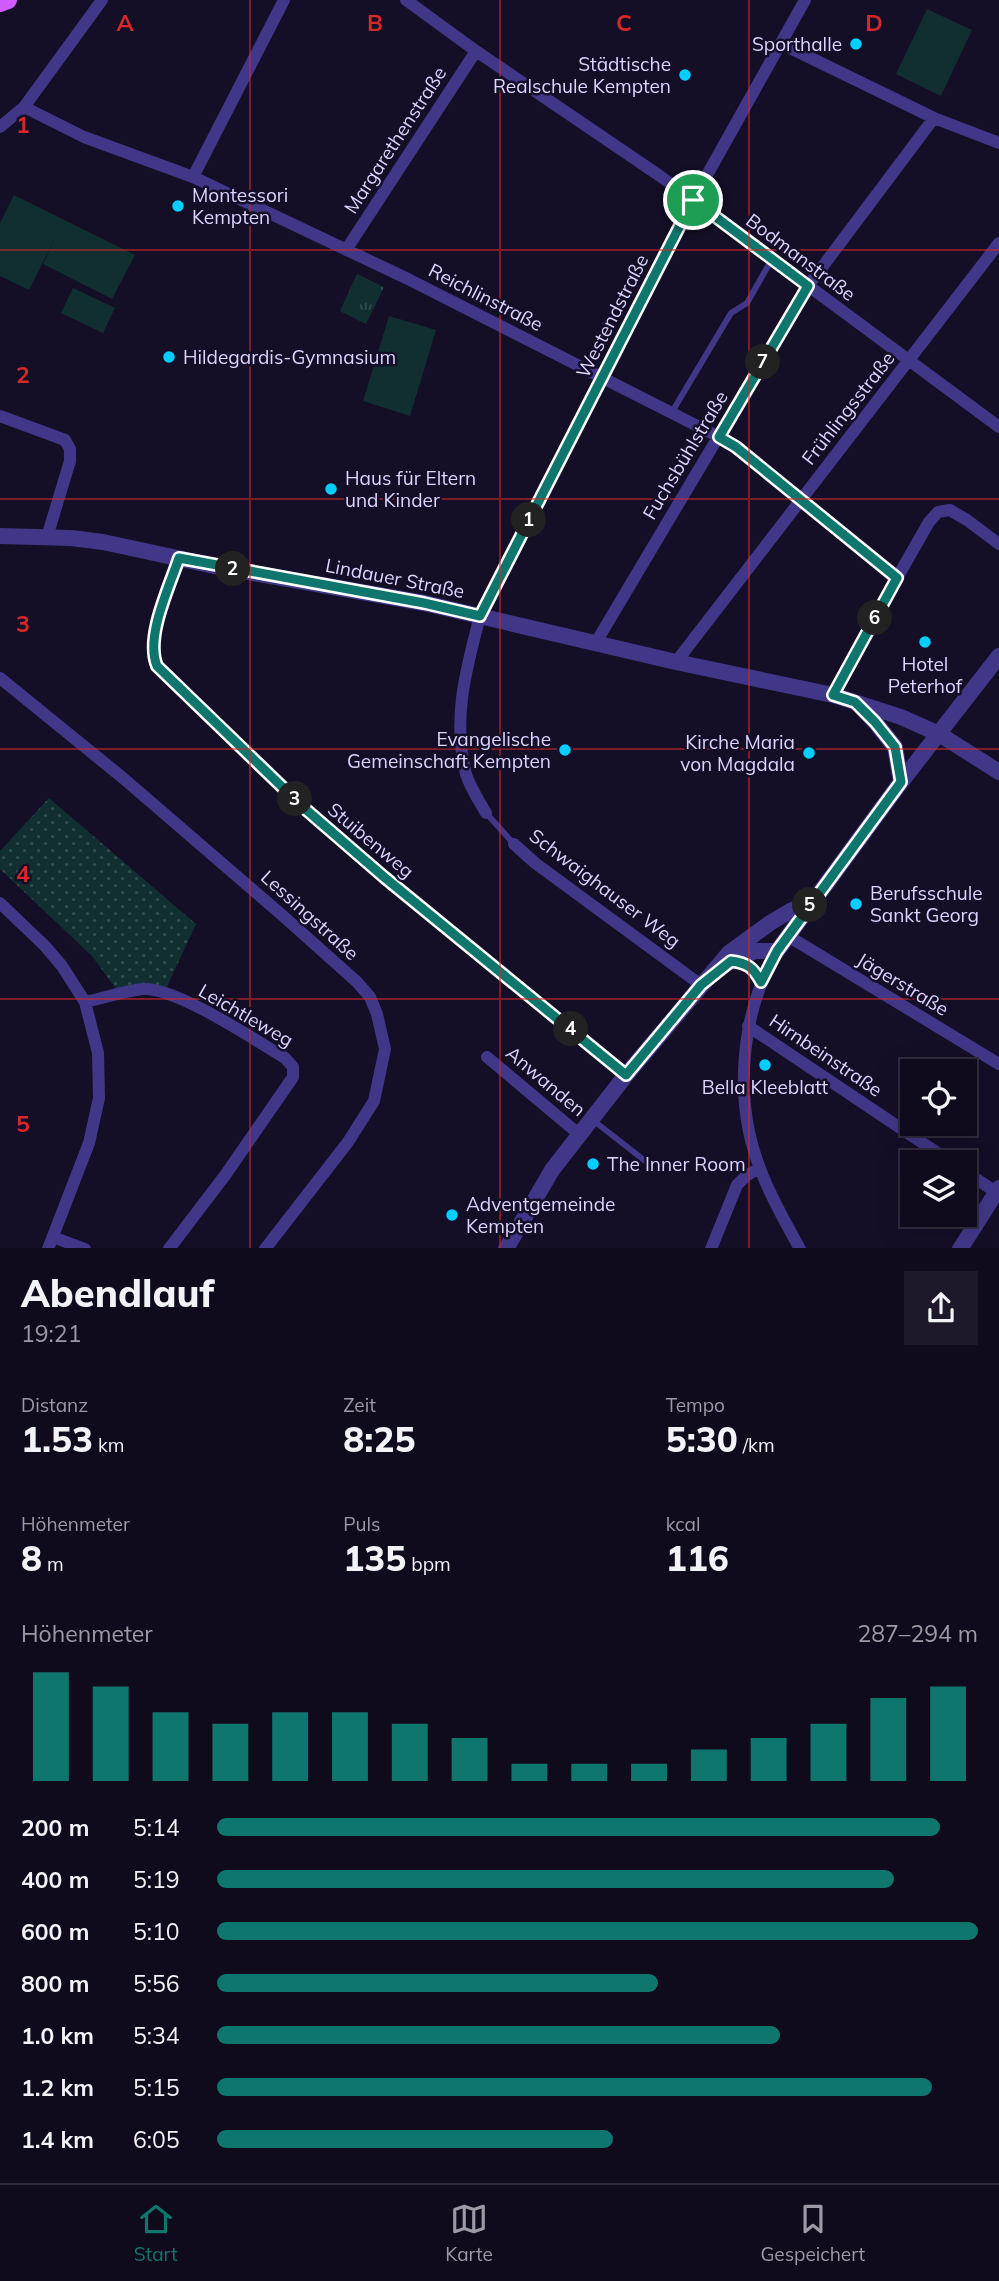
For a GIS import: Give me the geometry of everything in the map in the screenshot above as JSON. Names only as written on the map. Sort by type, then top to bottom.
[{"type":"main road","points":[[0,3],[8,0]]},
{"type":"street","points":[[92,0],[93,15]]},
{"type":"street","points":[[0,127],[24,107],[102,0]]},
{"type":"street","points":[[193,177],[284,0]]},
{"type":"street","name":"Bodmanstraße","points":[[406,0],[475,51],[693,200],[999,427]]},
{"type":"street","name":"Westendstraße","points":[[480,616],[693,200],[805,0]]},
{"type":"street","points":[[782,44],[934,118],[999,143]]},
{"type":"street","name":"Margarethenstraße","points":[[346,250],[475,51]]},
{"type":"street","name":"Reichlinstraße","points":[[24,107],[84,137],[193,177],[408,279],[719,437],[736,447],[897,578]]},
{"type":"street","name":"Fuchsbühlstraße","points":[[595,644],[808,286],[934,118]]},
{"type":"street","name":"Frühlingsstraße","points":[[676,662],[999,243]]},
{"type":"street","points":[[0,416],[65,440],[71,449],[71,461],[47,537]]},
{"type":"street","points":[[833,695],[929,522],[938,512],[950,510],[999,544]]},
{"type":"street","name":"Lindauer Straße","points":[[0,536],[103,542],[424,603],[595,644],[833,695],[939,734],[999,772]]},
{"type":"street","name":"Stuibenweg","points":[[179,558],[152,647],[157,666],[303,807],[384,877],[626,1075]]},
{"type":"street","name":"Schwaighauser Weg","points":[[480,616],[463,680],[460,734],[467,775],[486,813]]},
{"type":"street","points":[[800,1248],[775,1204],[760,1168],[747,1116],[744,1071],[748,1026],[761,982],[777,951],[813,901],[999,656]]},
{"type":"street","name":"Lessingstraße","points":[[0,678],[282,915],[356,982],[374,1006],[384,1038],[374,1101],[348,1142],[265,1248]]},
{"type":"street","points":[[855,702],[895,747],[901,782]]},
{"type":"street","name":"Schwaighauser Weg","points":[[514,844],[535,863],[704,982]]},
{"type":"street","points":[[506,1248],[552,1170],[626,1075],[729,953],[790,911],[813,901]]},
{"type":"street","points":[[0,903],[54,956],[85,1002],[98,1053],[99,1098],[89,1143],[51,1243],[85,1248]]},
{"type":"street","name":"Jägerstraße","points":[[788,936],[999,1065]]},
{"type":"street","points":[[704,982],[731,961],[755,951],[777,951]]},
{"type":"street","points":[[731,961],[746,963],[755,970],[761,982]]},
{"type":"street","name":"Leichtleweg","points":[[85,1002],[145,989],[164,993],[200,1008],[285,1058],[293,1067],[293,1077],[226,1174],[169,1248]]},
{"type":"street","name":"Hirnbeinstraße","points":[[748,1026],[933,1150]]},
{"type":"street","name":"Anwanden","points":[[487,1058],[580,1135]]},
{"type":"street","points":[[711,1248],[737,1185],[760,1168]]},
{"type":"street","points":[[960,1248],[998,1191],[977,1179]]},
{"type":"lane","points":[[672,412],[731,313],[747,303],[772,259]]},
{"type":"lane","name":"Schwaighauser Weg","points":[[486,813],[514,844]]},
{"type":"lane","points":[[592,1120],[649,1164]]},
{"type":"green space","points":[[927,9],[972,30],[941,96],[896,74]]},
{"type":"green space","points":[[14,195],[135,255],[112,299],[43,264],[55,238],[29,290],[0,276],[0,223]]},
{"type":"green space","points":[[357,274],[384,287],[366,324],[340,311]]},
{"type":"green space","points":[[73,288],[115,308],[103,333],[61,313]]},
{"type":"green space","points":[[389,316],[436,330],[410,416],[363,401]]},
{"type":"green space","points":[[49,798],[196,924],[165,991],[117,990],[92,956],[0,869],[0,851]]},
{"type":"place","name":"Sporthalle","points":[[856,44]]},
{"type":"place","name":"Städtische Realschule Kempten","points":[[685,75]]},
{"type":"place","name":"Montessori Kempten","points":[[178,206]]},
{"type":"place","name":"Hildegardis-Gymnasium","points":[[169,357]]},
{"type":"place","name":"Haus für Eltern und Kinder","points":[[331,489]]},
{"type":"place","name":"Hotel Peterhof","points":[[925,642]]},
{"type":"place","name":"Evangelische Gemeinschaft Kempten","points":[[565,750]]},
{"type":"place","name":"Kirche Maria von Magdala","points":[[809,753]]},
{"type":"place","name":"Berufsschule Sankt Georg","points":[[856,904]]},
{"type":"place","name":"Bella Kleeblatt","points":[[765,1065]]},
{"type":"place","name":"The Inner Room","points":[[593,1164]]},
{"type":"place","name":"Adventgemeinde Kempten","points":[[452,1215]]},
{"type":"route","points":[[693,200],[808,286],[719,437],[736,447],[897,578],[833,695],[855,702],[895,747],[901,782],[777,951],[761,982],[755,970],[746,963],[731,961],[707,978],[626,1075],[384,877],[303,807],[157,666],[152,647],[179,558],[424,603],[480,616],[693,200]]}]
